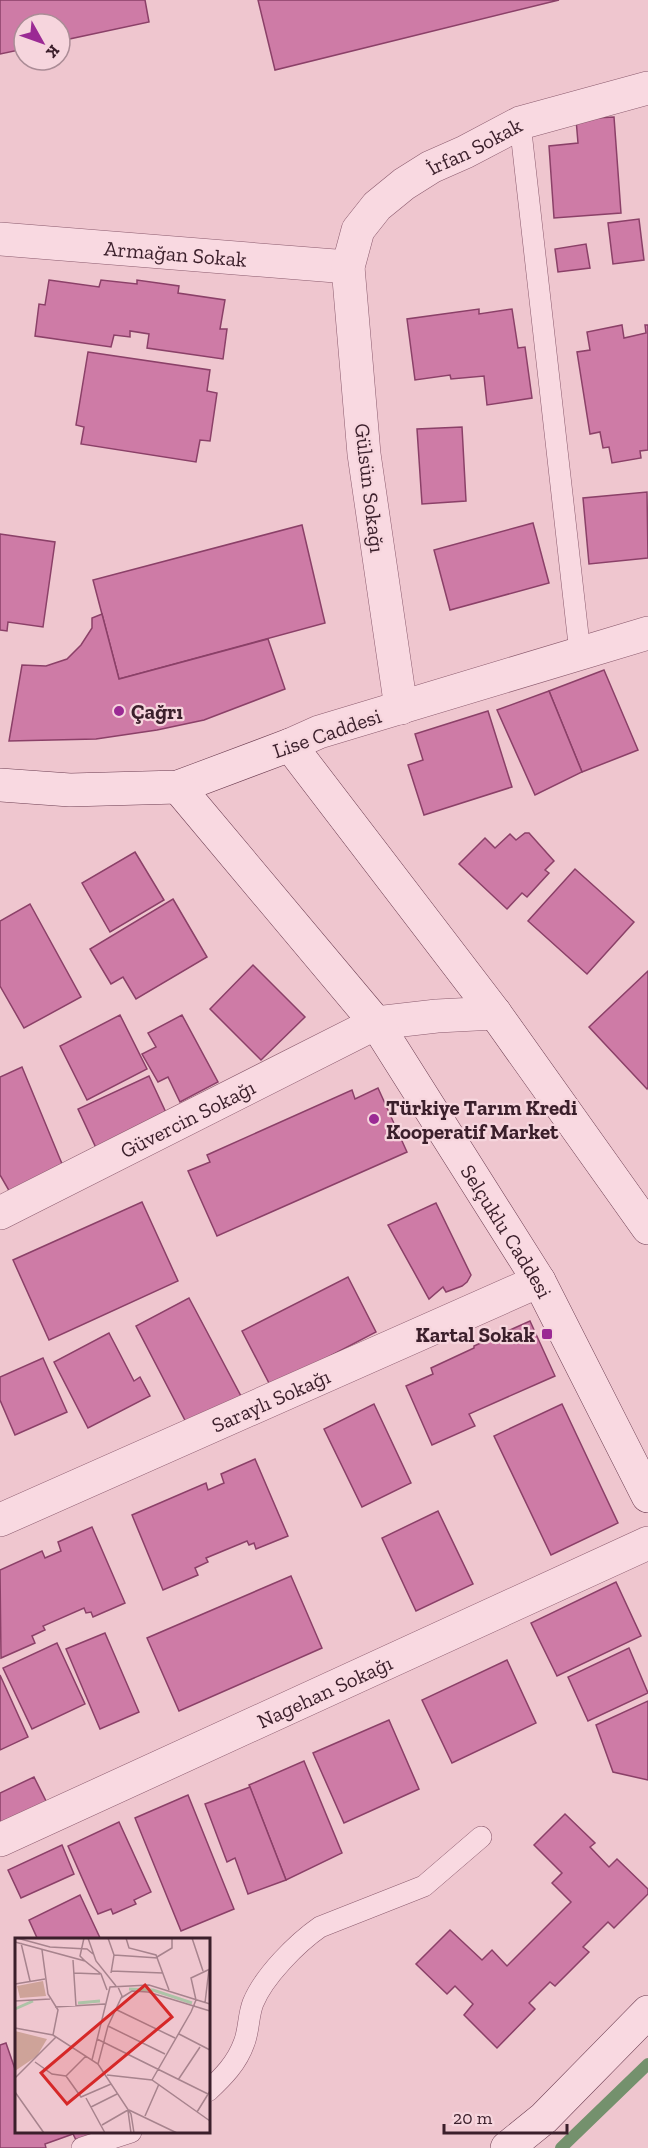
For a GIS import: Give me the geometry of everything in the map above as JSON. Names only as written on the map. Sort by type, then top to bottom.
[{"type":"street","name":"İrfan Sokak","points":[[348,267],[358,230],[377,206],[404,184],[431,167],[520,123],[648,88]]},
{"type":"street","name":"Armağan Sokak","points":[[0,239],[348,267]]},
{"type":"street","name":"Gülsün Sokağı","points":[[348,267],[364,454],[401,708]]},
{"type":"street","name":"Lise Caddesi","points":[[0,785],[70,790],[178,787],[319,732],[648,633]]},
{"type":"street","points":[[290,745],[495,1013],[648,1228]]},
{"type":"street","name":"Selçuklu Caddesi","points":[[178,787],[376,1023],[539,1281],[648,1496]]},
{"type":"street","points":[[376,1023],[437,1016],[495,1013]]},
{"type":"street","name":"Güvercin Sokağı","points":[[0,1213],[376,1023]]},
{"type":"street","name":"Saraylı Sokağı","points":[[0,1520],[539,1281]]},
{"type":"street","name":"Nagehan Sokağı","points":[[0,1840],[648,1543]]},
{"type":"street","points":[[507,2148],[544,2118],[648,2012]]},
{"type":"lane","points":[[520,123],[580,653]]},
{"type":"lane","points":[[210,2089],[230,2070],[240,2052],[253,2003],[268,1978],[308,1935],[320,1927],[424,1886],[482,1837]]},
{"type":"lane","points":[[82,2148],[127,2133]]},
{"type":"building","points":[[0,0],[145,0],[149,22],[72,38],[72,12],[12,12],[12,52],[0,54]]},
{"type":"building","points":[[258,0],[559,0],[275,70]]},
{"type":"building","points":[[614,117],[621,213],[554,218],[549,146],[578,143],[576,119]]},
{"type":"building","points":[[639,219],[644,260],[613,264],[608,223]]},
{"type":"building","points":[[586,244],[590,268],[558,272],[555,249]]},
{"type":"building","points":[[49,280],[99,287],[101,280],[137,284],[137,280],[179,286],[178,293],[225,300],[220,329],[227,329],[223,359],[147,348],[149,334],[130,331],[130,337],[114,335],[111,347],[35,336],[39,304],[45,305]]},
{"type":"building","points":[[479,309],[479,314],[512,309],[518,348],[525,347],[532,398],[487,405],[484,376],[451,379],[450,375],[415,380],[407,319]]},
{"type":"building","points":[[622,325],[624,338],[646,333],[645,325],[648,325],[648,450],[640,451],[641,458],[612,463],[609,447],[603,448],[600,432],[590,434],[577,352],[590,350],[587,332]]},
{"type":"building","points":[[88,352],[210,370],[207,391],[217,393],[210,441],[200,440],[196,462],[81,444],[84,427],[76,425]]},
{"type":"building","points":[[462,427],[466,501],[422,504],[417,429]]},
{"type":"building","points":[[647,492],[648,558],[589,564],[583,498]]},
{"type":"building","points":[[533,523],[549,583],[450,610],[434,550]]},
{"type":"building","points":[[302,525],[325,623],[119,679],[93,580]]},
{"type":"building","points":[[0,534],[55,542],[43,627],[8,622],[7,631],[0,630]]},
{"type":"building","points":[[102,614],[119,679],[268,639],[285,689],[204,720],[157,730],[96,739],[9,741],[22,665],[46,666],[67,659],[81,645],[92,628],[92,618]]},
{"type":"building","points":[[604,670],[638,750],[582,772],[549,691]]},
{"type":"building","points":[[549,691],[582,772],[535,795],[497,710]]},
{"type":"building","points":[[488,711],[512,787],[424,815],[408,765],[423,760],[415,734]]},
{"type":"building","points":[[525,833],[529,833],[554,861],[545,870],[549,873],[527,897],[522,893],[507,909],[459,864],[485,838],[495,848],[510,834],[516,840]]},
{"type":"building","points":[[135,852],[164,900],[110,932],[82,883]]},
{"type":"building","points":[[575,869],[634,922],[587,974],[528,921]]},
{"type":"building","points":[[173,899],[207,957],[136,999],[123,977],[111,984],[90,949]]},
{"type":"building","points":[[30,904],[81,997],[24,1028],[0,986],[0,921]]},
{"type":"building","points":[[253,965],[305,1017],[261,1060],[210,1009]]},
{"type":"building","points":[[648,971],[648,1087],[647,1089],[589,1027]]},
{"type":"building","points":[[120,1015],[147,1069],[87,1100],[60,1046]]},
{"type":"building","points":[[182,1015],[218,1082],[180,1102],[168,1077],[158,1082],[142,1054],[156,1047],[148,1033]]},
{"type":"building","points":[[22,1067],[65,1171],[11,1194],[0,1175],[0,1077]]},
{"type":"building","points":[[149,1076],[168,1117],[97,1150],[78,1109]]},
{"type":"building","points":[[378,1088],[407,1152],[217,1236],[188,1171],[210,1162],[207,1155],[352,1090],[355,1099]]},
{"type":"building","points":[[142,1202],[178,1281],[49,1340],[13,1260]]},
{"type":"building","points":[[436,1203],[471,1275],[462,1286],[446,1292],[443,1287],[429,1299],[388,1225]]},
{"type":"building","points":[[348,1277],[376,1332],[271,1387],[242,1331]]},
{"type":"building","points":[[189,1298],[242,1398],[188,1426],[136,1326]]},
{"type":"building","points":[[530,1321],[555,1376],[469,1414],[475,1426],[432,1445],[406,1386],[433,1374],[431,1368]]},
{"type":"building","points":[[109,1333],[134,1381],[140,1377],[150,1396],[88,1428],[54,1362]]},
{"type":"building","points":[[43,1358],[67,1412],[15,1435],[0,1400],[0,1377]]},
{"type":"building","points":[[374,1404],[411,1483],[362,1507],[324,1429]]},
{"type":"building","points":[[562,1404],[618,1523],[551,1555],[494,1436]]},
{"type":"building","points":[[255,1459],[288,1536],[256,1549],[254,1543],[249,1545],[247,1541],[206,1558],[208,1562],[195,1568],[198,1575],[163,1590],[132,1515],[206,1483],[208,1490],[224,1483],[221,1474]]},
{"type":"building","points":[[438,1511],[473,1584],[416,1611],[382,1538]]},
{"type":"building","points":[[92,1527],[125,1603],[93,1617],[91,1612],[86,1613],[84,1608],[43,1626],[45,1630],[32,1636],[35,1643],[1,1658],[0,1570],[42,1551],[45,1558],[61,1551],[58,1542]]},
{"type":"building","points":[[291,1576],[322,1648],[179,1711],[147,1638]]},
{"type":"building","points":[[616,1582],[641,1636],[557,1676],[531,1623]]},
{"type":"building","points":[[105,1633],[139,1712],[100,1729],[66,1649]]},
{"type":"building","points":[[57,1643],[85,1704],[32,1729],[3,1668]]},
{"type":"building","points":[[629,1648],[648,1693],[588,1721],[568,1677]]},
{"type":"building","points":[[507,1660],[536,1723],[452,1763],[422,1700]]},
{"type":"building","points":[[0,1675],[28,1737],[0,1750]]},
{"type":"building","points":[[648,1701],[648,1780],[613,1772],[596,1725]]},
{"type":"building","points":[[389,1720],[419,1789],[344,1823],[313,1753]]},
{"type":"building","points":[[304,1761],[342,1853],[286,1880],[249,1785]]},
{"type":"building","points":[[34,1777],[47,1803],[0,1825],[0,1793]]},
{"type":"building","points":[[250,1787],[286,1880],[248,1894],[235,1858],[227,1862],[205,1804]]},
{"type":"building","points":[[188,1795],[234,1909],[181,1931],[135,1818]]},
{"type":"building","points":[[565,1814],[595,1843],[590,1847],[609,1867],[617,1859],[648,1889],[648,1894],[614,1928],[608,1922],[583,1947],[589,1952],[555,1986],[550,1982],[529,2003],[535,2009],[497,2048],[464,2015],[473,2004],[455,1986],[447,1994],[416,1964],[450,1930],[482,1960],[492,1950],[507,1966],[571,1902],[552,1883],[562,1873],[534,1845]]},
{"type":"building","points":[[119,1822],[151,1892],[134,1900],[136,1904],[113,1914],[111,1909],[98,1914],[68,1846]]},
{"type":"building","points":[[62,1845],[74,1874],[21,1898],[8,1870]]},
{"type":"building","points":[[80,1895],[100,1938],[37,1938],[29,1920]]},
{"type":"building","points":[[6,2043],[15,2069],[15,2133],[97,2133],[76,2140],[73,2134],[45,2144],[46,2148],[0,2148],[0,2045]]},
{"type":"waterway","points":[[561,2148],[648,2064]]},
{"type":"place","name":"Çağrı","points":[[119,711]]},
{"type":"place","name":"Türkiye Tarım Kredi Kooperatif Market","points":[[374,1119]]},
{"type":"place","name":"Kartal Sokak","points":[[547,1334]]}]
